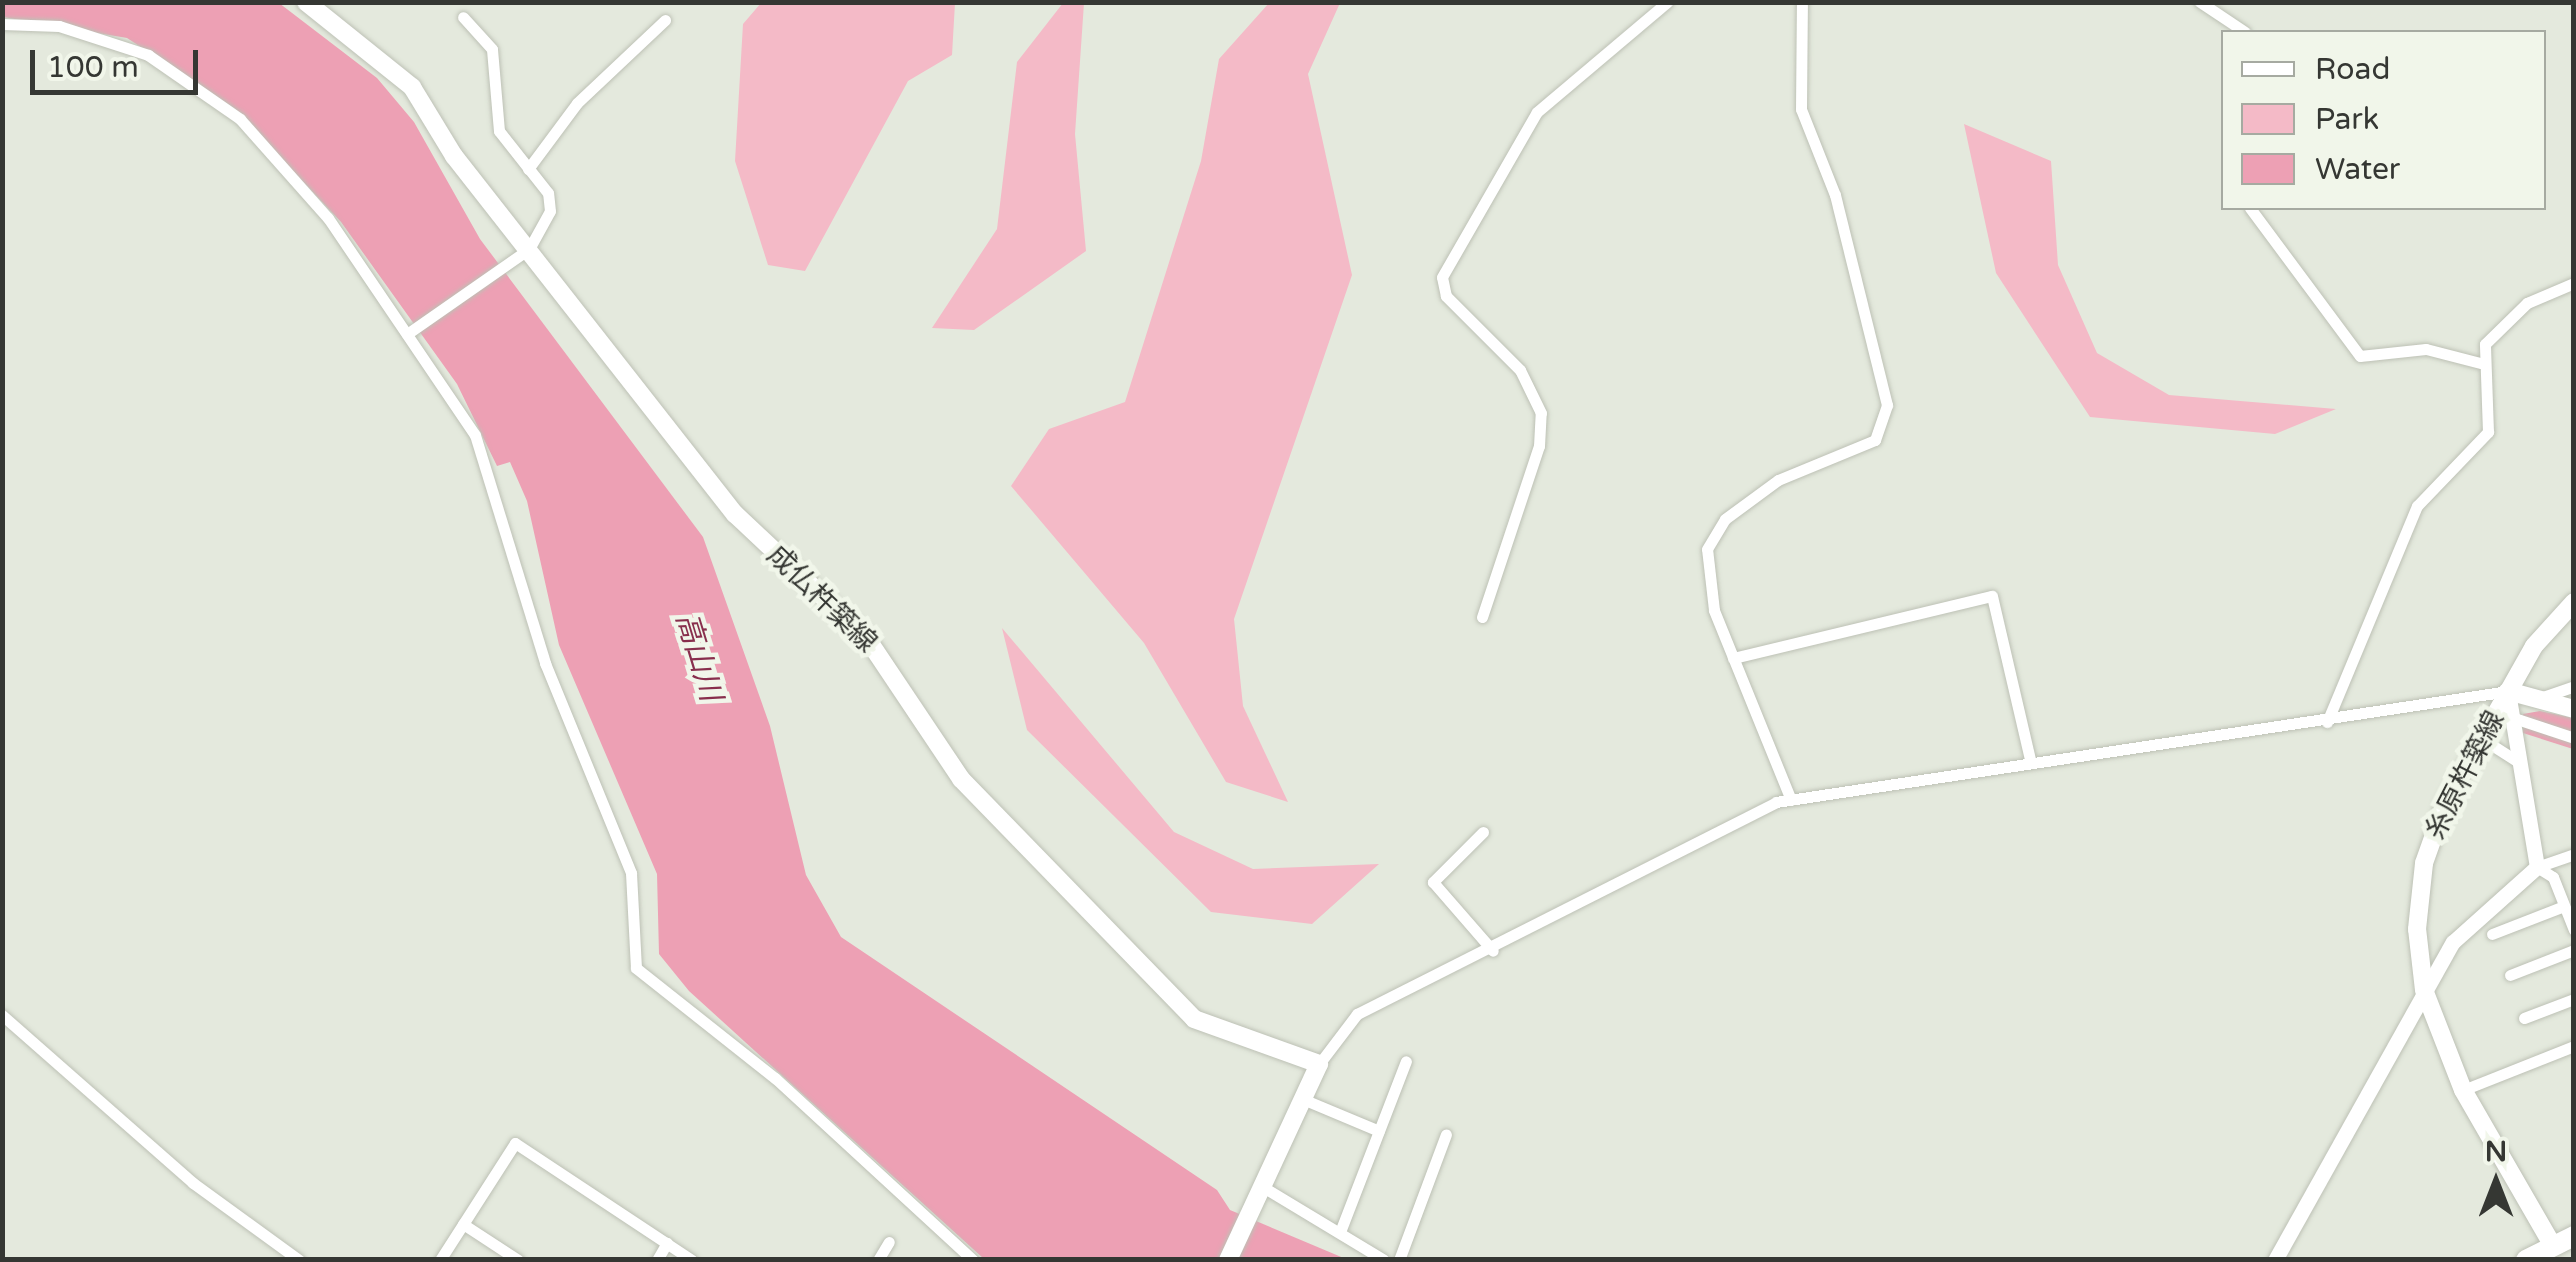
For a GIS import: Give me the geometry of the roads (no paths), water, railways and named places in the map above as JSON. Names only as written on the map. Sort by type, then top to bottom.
[{"type":"highway","points":[[2526,1260],[2574,1236]]},
{"type":"main road","name":"成仏杵築線","points":[[306,2],[412,87],[530,249],[735,514],[866,636],[935,749],[974,792],[1194,1019],[1319,1064]]},
{"type":"main road","name":"糸原杵築線","points":[[2554,1246],[2463,1090],[2424,990],[2417,929],[2424,863],[2480,738],[2508,691],[2574,602]]},
{"type":"main road","name":"糸原杵築線","points":[[2508,691],[2574,710]]},
{"type":"main road","points":[[1228,1260],[1268,1190],[1319,1064]]},
{"type":"street","points":[[1482,617],[1539,446],[1540,413],[1520,370],[1446,296],[1442,277],[1537,112],[1667,2]]},
{"type":"street","points":[[1791,800],[1714,610],[1710,540],[1778,480],[1874,440],[1887,405],[1836,195],[1801,108],[1802,2]]},
{"type":"street","points":[[2200,2],[2242,30]]},
{"type":"street","points":[[408,334],[530,249],[550,202],[500,131],[492,50],[463,17]]},
{"type":"street","points":[[528,168],[578,103],[665,20]]},
{"type":"street","points":[[2,24],[92,34],[209,94],[276,154],[408,334],[475,435],[545,663],[631,874],[636,968],[775,1078],[973,1260]]},
{"type":"street","points":[[2251,210],[2360,356],[2426,348],[2480,364]]},
{"type":"street","points":[[2328,722],[2416,506],[2488,432],[2480,364],[2511,315],[2574,283]]},
{"type":"street","points":[[1734,658],[1992,596],[2030,758]]},
{"type":"street","points":[[2540,698],[2574,686]]},
{"type":"street","points":[[1319,1064],[1356,1014],[1791,800],[2030,758],[2328,722],[2508,691],[2537,867]]},
{"type":"street","points":[[2511,718],[2574,738]]},
{"type":"street","points":[[2480,738],[2520,763]]},
{"type":"street","points":[[1483,832],[1433,882],[1492,950]]},
{"type":"street","points":[[2275,1260],[2453,942],[2537,867],[2574,854]]},
{"type":"street","points":[[2537,867],[2550,872],[2574,930]]},
{"type":"street","points":[[2492,934],[2564,906]]},
{"type":"street","points":[[2510,976],[2574,950]]},
{"type":"street","points":[[2524,1018],[2574,998]]},
{"type":"street","points":[[2,1015],[193,1183],[299,1260]]},
{"type":"street","points":[[2463,1090],[2574,1046]]},
{"type":"street","points":[[1340,1232],[1406,1061]]},
{"type":"street","points":[[1306,1100],[1379,1131]]},
{"type":"street","points":[[1400,1260],[1446,1134]]},
{"type":"street","points":[[440,1260],[515,1144],[692,1260]]},
{"type":"street","points":[[1268,1190],[1384,1260]]},
{"type":"street","points":[[463,1224],[518,1260]]},
{"type":"street","points":[[878,1260],[889,1242]]},
{"type":"street","points":[[657,1260],[667,1243]]},
{"type":"water","name":"高山川","points":[[3,3],[279,3],[377,78],[414,122],[480,239],[703,537],[770,726],[806,875],[841,937],[1217,1190],[1230,1210],[1346,1259],[984,1259],[689,991],[659,954],[657,874],[559,645],[527,501],[510,462],[497,466],[457,384],[341,222],[234,108],[127,38],[3,17]]},
{"type":"water","points":[[2540,711],[2573,718],[2573,749],[2523,733],[2523,714]]}]
